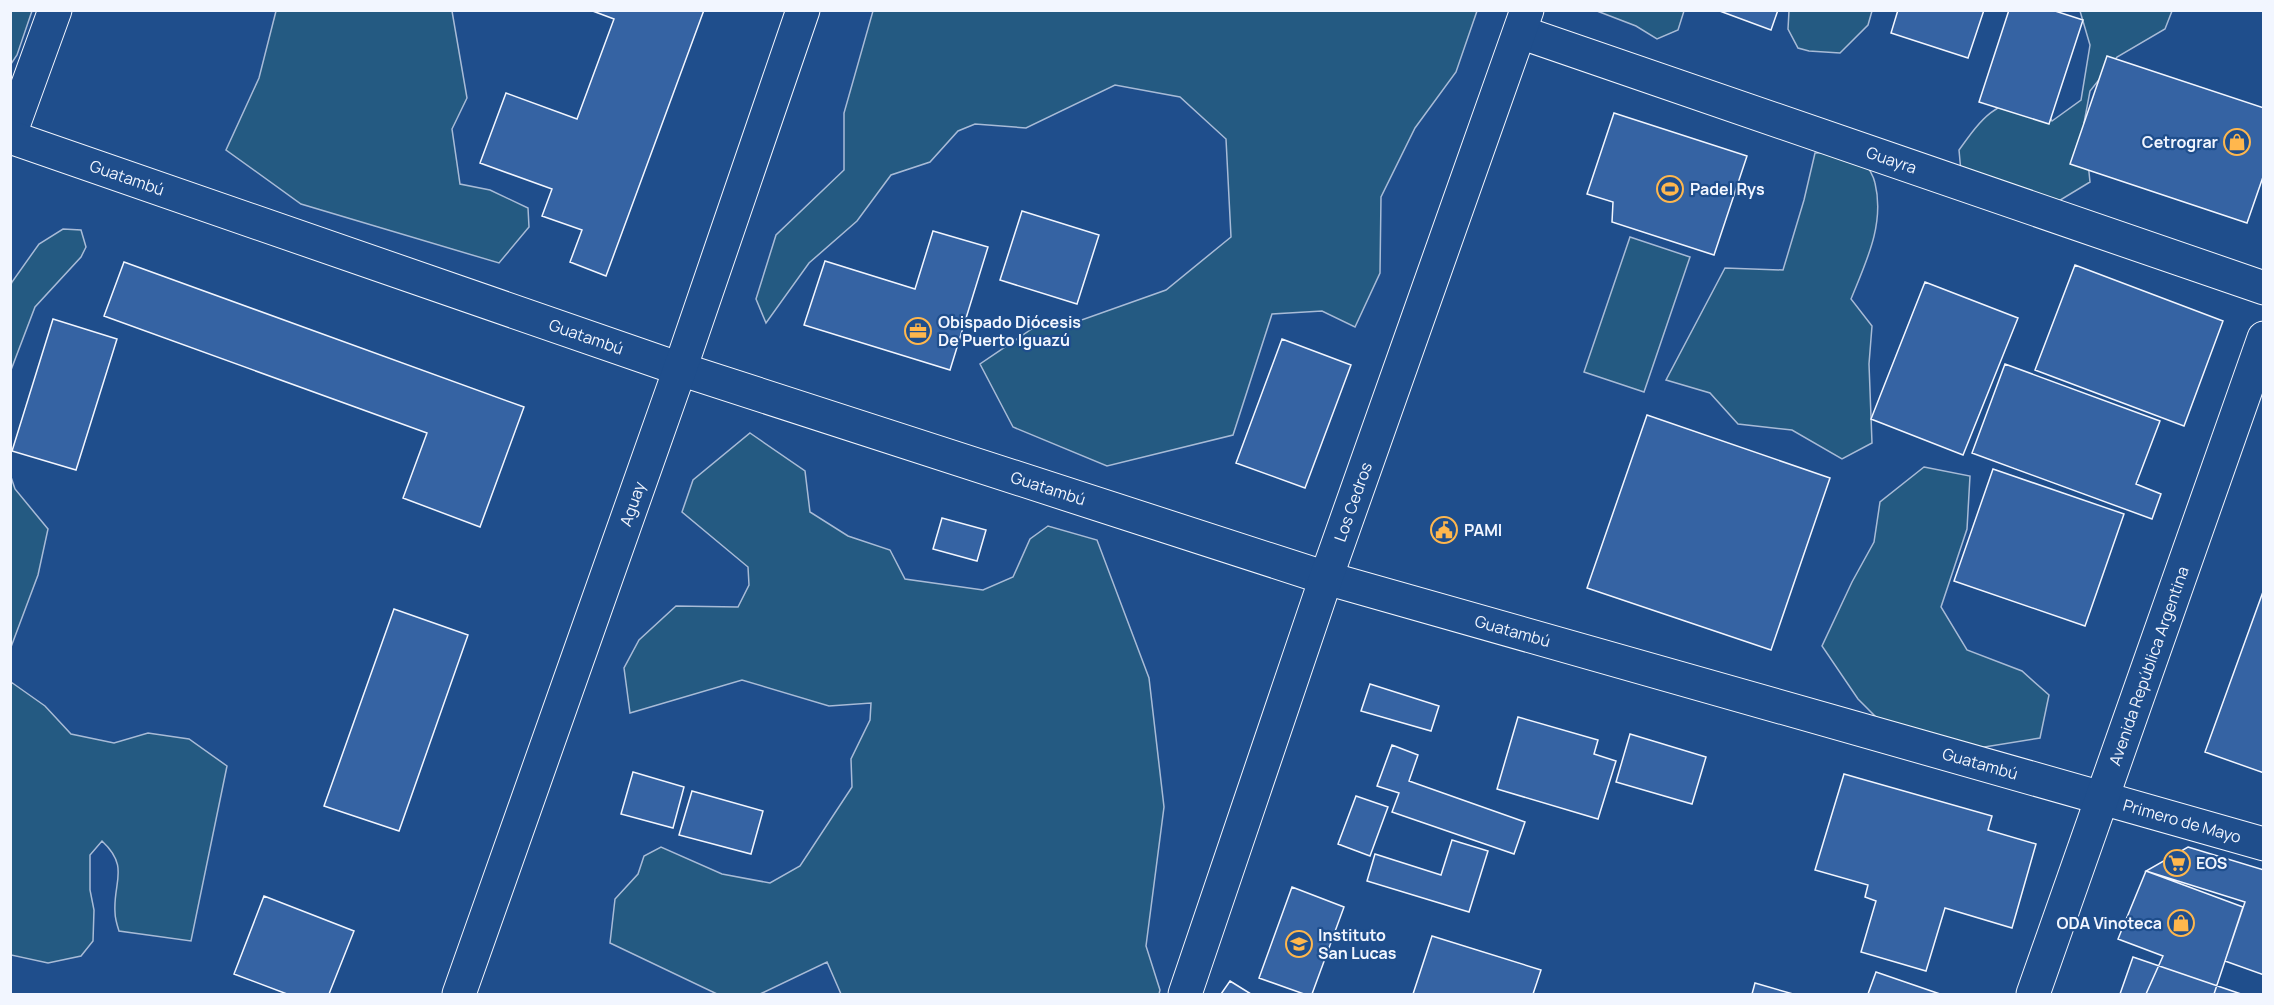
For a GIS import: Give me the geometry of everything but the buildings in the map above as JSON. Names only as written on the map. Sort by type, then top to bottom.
[{"type":"street","points":[[10,135],[55,10]]},
{"type":"street","name":"Aguay","points":[[459,994],[680,369],[803,10]]},
{"type":"street","name":"Guayra","points":[[1523,21],[2264,288]]},
{"type":"street","name":"Los Cedros","points":[[1185,994],[1326,578],[1523,21]]},
{"type":"street","name":"Guatambú","points":[[10,135],[680,369],[1326,578],[2101,797]]},
{"type":"street","name":"Avenida República Argentina","points":[[2033,994],[2264,338]]},
{"type":"street","name":"Primero de Mayo","points":[[2101,797],[2264,844]]},
{"type":"shaded area","points":[[11,10],[32,11],[17,55],[11,64]]},
{"type":"shaded area","points":[[873,10],[1477,11],[1456,72],[1415,128],[1381,197],[1380,273],[1355,327],[1322,311],[1272,314],[1233,435],[1107,466],[1013,427],[980,364],[1042,322],[1076,322],[1166,290],[1231,237],[1226,139],[1180,97],[1115,85],[1026,128],[975,124],[958,131],[930,162],[891,175],[857,221],[809,263],[766,323],[756,299],[776,235],[844,170],[844,113]]},
{"type":"shaded area","points":[[1789,10],[1872,11],[1868,25],[1840,53],[1798,48],[1788,29]]},
{"type":"shaded area","points":[[276,11],[452,11],[467,98],[452,129],[460,184],[490,190],[528,208],[529,227],[499,263],[301,204],[226,150],[259,78]]},
{"type":"shaded area","points":[[1597,11],[1684,11],[1678,30],[1657,39],[1636,26]]},
{"type":"shaded area","points":[[2080,11],[2172,11],[2165,29],[2117,57],[2090,91],[2084,123],[2090,182],[2039,213],[1962,183],[1959,150],[1990,113],[2009,102],[2036,97],[2052,121],[2081,100],[2090,45]]},
{"type":"shaded area","points":[[1857,151],[1868,166],[1875,183],[1878,213],[1872,242],[1851,299],[1872,326],[1869,364],[1872,443],[1842,459],[1792,430],[1738,424],[1710,393],[1666,380],[1725,268],[1783,270],[1815,153]]},
{"type":"shaded area","points":[[63,229],[81,230],[86,247],[81,257],[35,307],[11,370],[10,287],[39,244]]},
{"type":"shaded area","points":[[1630,237],[1690,257],[1644,392],[1584,372]]},
{"type":"shaded area","points":[[750,433],[805,471],[810,512],[848,536],[890,550],[905,579],[983,590],[1013,577],[1030,539],[1048,526],[1097,540],[1149,678],[1164,807],[1146,946],[1160,990],[1159,994],[841,994],[827,962],[760,994],[717,994],[610,943],[615,899],[638,874],[644,856],[661,847],[722,874],[770,883],[800,866],[852,787],[851,759],[870,720],[871,703],[829,706],[742,680],[630,713],[624,668],[639,640],[676,606],[738,607],[749,585],[748,567],[682,512],[693,480]]},
{"type":"shaded area","points":[[1924,467],[1970,476],[1967,529],[1941,607],[1967,650],[2022,671],[2049,695],[2040,738],[1972,749],[1877,718],[1858,699],[1822,646],[1874,542],[1880,502]]},
{"type":"shaded area","points":[[11,477],[15,489],[48,529],[38,575],[11,647]]},
{"type":"shaded area","points":[[11,682],[45,706],[71,734],[114,743],[148,733],[189,739],[227,766],[191,941],[119,931],[115,912],[118,867],[111,850],[102,841],[90,855],[90,890],[94,910],[93,941],[81,956],[48,963],[11,955]]},
{"type":"place","name":"Cetrograr","points":[[2237,142]]},
{"type":"place","name":"Padel Rys","points":[[1670,189]]},
{"type":"place","name":"Obispado Diócesis De Puerto Iguazú","points":[[918,331]]},
{"type":"place","name":"PAMI","points":[[1444,530]]},
{"type":"place","name":"EOS","points":[[2177,863]]},
{"type":"place","name":"ODA Vinoteca","points":[[2181,923]]},
{"type":"place","name":"Instituto San Lucas","points":[[1299,944]]}]
